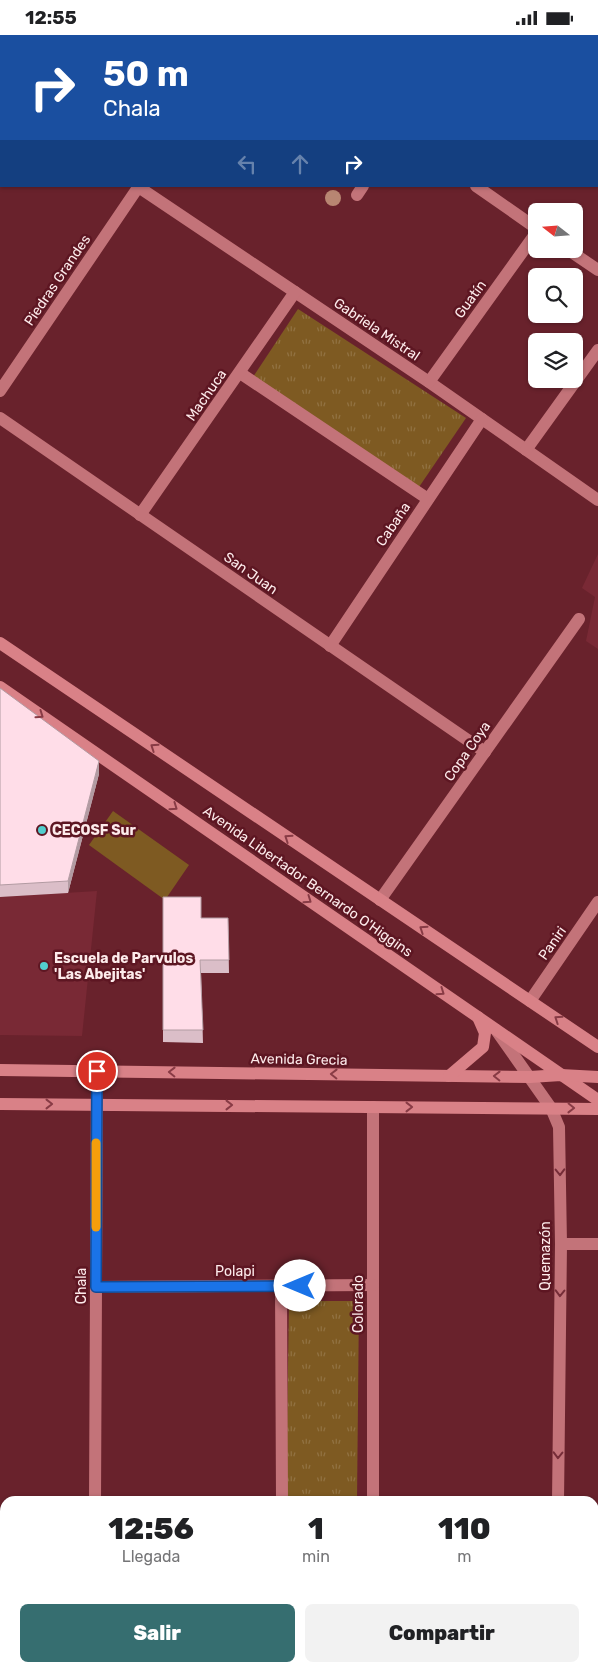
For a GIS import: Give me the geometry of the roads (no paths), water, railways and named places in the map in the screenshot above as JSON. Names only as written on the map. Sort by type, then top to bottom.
[{"type":"main road","name":"Avenida Libertador Bernardo O'Higgins","points":[[0,643],[598,1047]]},
{"type":"main road","name":"Avenida Libertador Bernardo O'Higgins","points":[[0,687],[598,1100]]},
{"type":"main road","points":[[449,1076],[483,1047],[485,1033],[478,1017]]},
{"type":"main road","name":"Avenida Grecia","points":[[0,1070],[530,1077],[561,1075],[598,1077]]},
{"type":"main road","points":[[0,1104],[598,1109]]},
{"type":"street","name":"Gabriela Mistral","points":[[138,187],[429,382],[598,500]]},
{"type":"street","name":"Piedras Grandes","points":[[0,391],[138,187]]},
{"type":"street","points":[[477,187],[528,222]]},
{"type":"street","name":"Guatín","points":[[429,382],[528,244]]},
{"type":"street","points":[[580,258],[598,270]]},
{"type":"street","name":"Machuca","points":[[140,515],[295,292]]},
{"type":"street","points":[[526,450],[598,350]]},
{"type":"street","points":[[240,373],[428,499]]},
{"type":"street","name":"San Juan","points":[[0,417],[485,752]]},
{"type":"street","name":"Cabaña","points":[[330,645],[482,419]]},
{"type":"street","name":"Copa Coya","points":[[380,900],[579,619]]},
{"type":"street","name":"Paniri","points":[[530,1001],[598,902]]},
{"type":"street","name":"Quemazón","points":[[496,1029],[551,1108],[559,1127],[561,1244],[558,1496]]},
{"type":"street","name":"Chala","points":[[95,1496],[97,1071]]},
{"type":"street","name":"Colorado","points":[[373,1107],[373,1496]]},
{"type":"street","points":[[561,1244],[598,1244]]},
{"type":"street","name":"Polapi","points":[[96,1287],[374,1285]]},
{"type":"street","points":[[281,1286],[282,1496]]},
{"type":"place","name":"CECOSF Sur","points":[[42,830]]},
{"type":"place","name":"Escuela de Parvulos 'Las Abejitas'","points":[[44,966]]}]
